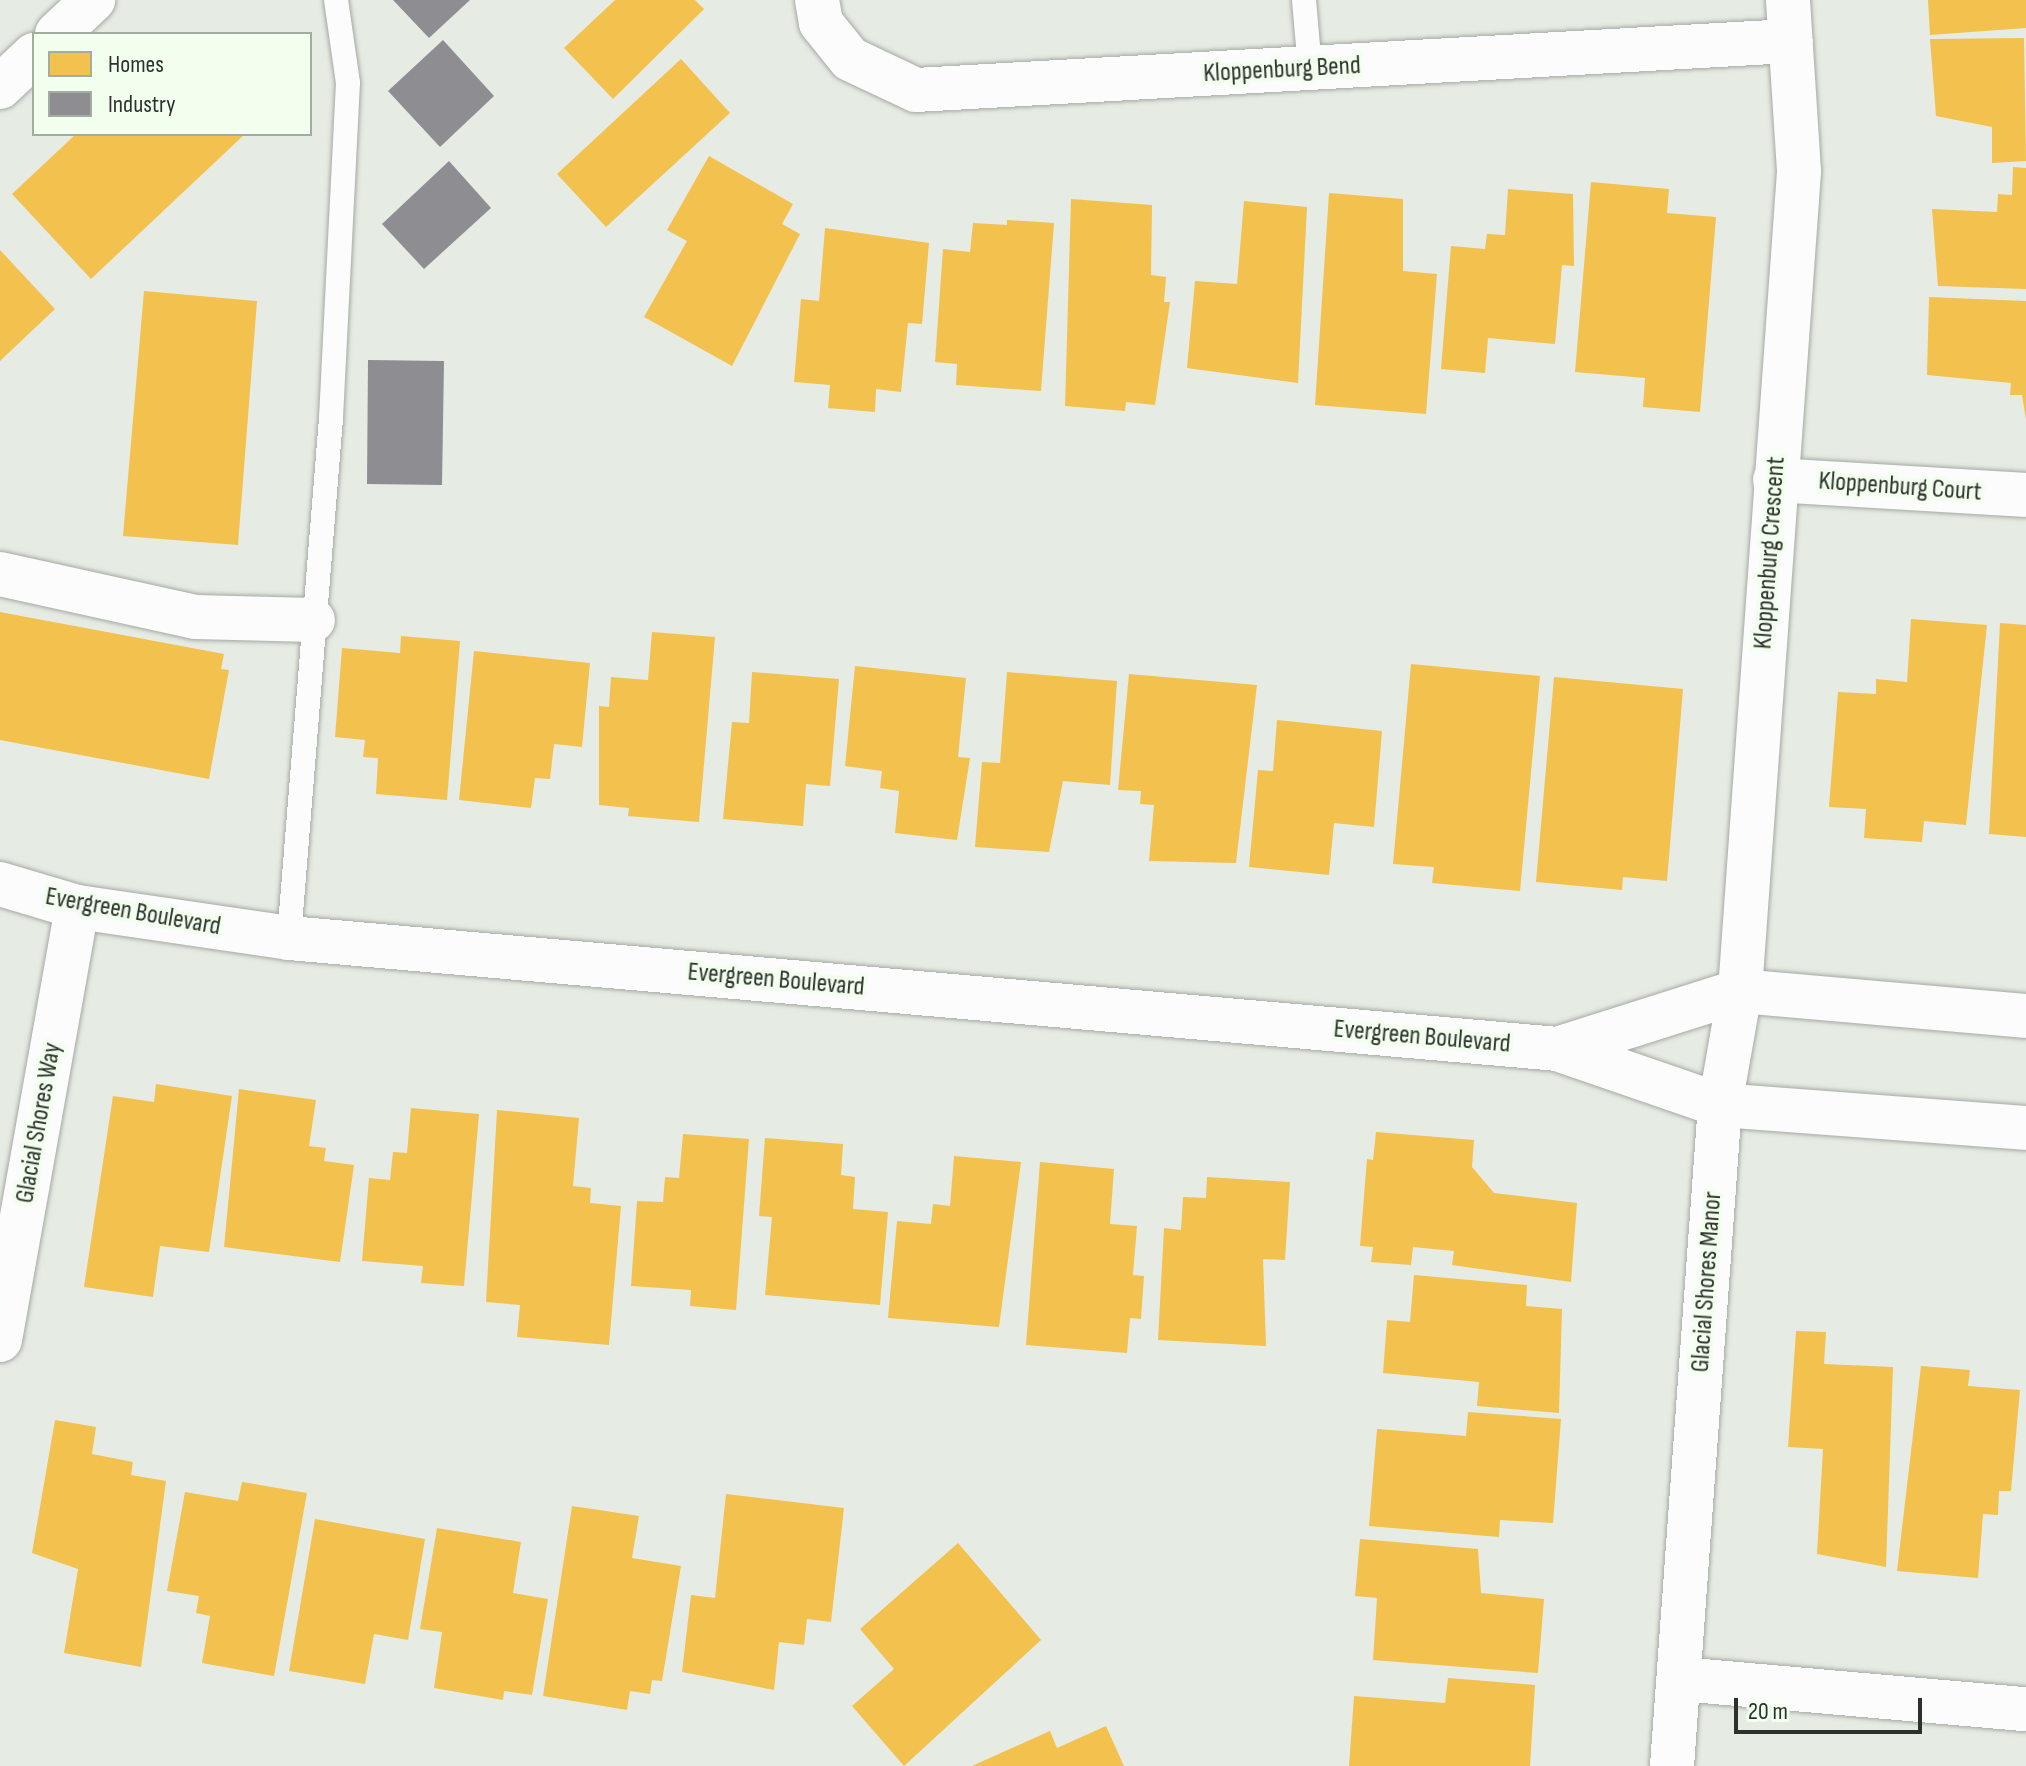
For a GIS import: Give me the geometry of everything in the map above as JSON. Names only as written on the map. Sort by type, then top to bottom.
[{"type":"street","points":[[59,32],[93,0]]},
{"type":"street","name":"Kloppenburg Bend","points":[[817,0],[821,23],[850,59],[916,90],[1310,69],[1789,21]]},
{"type":"street","name":"Kloppenburg Crescent","points":[[1720,1105],[1740,991],[1799,171],[1789,21]]},
{"type":"street","points":[[0,87],[32,57]]},
{"type":"street","name":"Kloppenburg Court","points":[[1775,480],[2026,495]]},
{"type":"street","points":[[0,574],[195,617],[313,620]]},
{"type":"street","name":"Evergreen Boulevard","points":[[0,884],[77,907],[289,938],[1557,1049],[1720,1105]]},
{"type":"street","name":"Glacial Shores Way","points":[[0,1340],[77,907]]},
{"type":"street","name":"Evergreen Boulevard","points":[[1557,1049],[1740,991],[2026,1016]]},
{"type":"street","points":[[1720,1105],[2026,1128]]},
{"type":"street","name":"Glacial Shores Manor","points":[[1672,1766],[1720,1105]]},
{"type":"street","points":[[1680,1679],[2026,1709]]},
{"type":"lane","points":[[289,938],[348,83],[336,0]]},
{"type":"lane","points":[[1304,0],[1310,69]]},
{"type":"building: Homes","points":[[615,0],[695,0],[704,9],[613,99],[564,48]]},
{"type":"building: Homes","points":[[1928,0],[2026,0],[2026,28],[1930,35]]},
{"type":"building: Homes","points":[[2024,38],[2026,161],[1992,163],[1992,127],[1936,116],[1930,39]]},
{"type":"building: Homes","points":[[681,59],[730,113],[606,227],[557,174]]},
{"type":"building: Homes","points":[[74,136],[243,136],[91,279],[12,194]]},
{"type":"building: Homes","points":[[709,156],[793,204],[782,224],[800,234],[732,366],[644,317],[687,241],[667,230]]},
{"type":"building: Homes","points":[[2013,167],[2026,168],[2026,289],[1938,286],[1932,209],[1997,212],[1998,194],[2012,195]]},
{"type":"building: Homes","points":[[1591,182],[1669,189],[1667,213],[1716,217],[1700,412],[1643,407],[1645,378],[1575,372]]},
{"type":"building: Homes","points":[[1508,189],[1573,194],[1574,266],[1562,265],[1555,344],[1488,338],[1485,373],[1441,369],[1451,246],[1485,249],[1487,234],[1505,235]]},
{"type":"building: Homes","points":[[1329,193],[1403,199],[1403,271],[1437,274],[1426,414],[1315,405]]},
{"type":"building: Homes","points":[[1071,199],[1152,205],[1151,275],[1166,277],[1164,302],[1170,302],[1155,405],[1126,402],[1125,411],[1065,406]]},
{"type":"building: Homes","points":[[1244,201],[1307,207],[1298,383],[1187,368],[1195,281],[1237,284]]},
{"type":"building: Homes","points":[[1007,220],[1054,223],[1041,391],[956,385],[957,364],[935,362],[943,249],[970,252],[973,223],[1007,225]]},
{"type":"building: Homes","points":[[825,228],[929,243],[922,324],[908,323],[901,392],[876,389],[875,412],[828,408],[830,385],[794,382],[801,299],[819,301]]},
{"type":"building: Homes","points":[[0,250],[55,309],[0,361]]},
{"type":"building: Homes","points":[[144,291],[257,301],[238,545],[123,536]]},
{"type":"building: Homes","points":[[1929,297],[2026,301],[2026,420],[2022,395],[2010,395],[2011,383],[1927,375]]},
{"type":"building: Homes","points":[[0,612],[224,654],[221,669],[229,670],[209,779],[0,740]]},
{"type":"building: Homes","points":[[1911,619],[1987,625],[1966,825],[1924,821],[1922,842],[1864,838],[1866,809],[1829,807],[1838,692],[1876,694],[1876,679],[1907,682]]},
{"type":"building: Homes","points":[[2000,623],[2026,625],[2026,837],[1989,834]]},
{"type":"building: Homes","points":[[652,632],[715,637],[699,822],[628,816],[629,808],[599,805],[599,706],[609,707],[611,677],[648,680]]},
{"type":"building: Homes","points":[[401,636],[460,641],[447,800],[376,794],[378,758],[363,757],[365,740],[335,737],[342,648],[400,653]]},
{"type":"building: Homes","points":[[474,651],[590,663],[582,747],[554,744],[550,779],[535,778],[531,808],[459,800]]},
{"type":"building: Homes","points":[[1411,664],[1540,676],[1520,891],[1432,883],[1434,867],[1393,864]]},
{"type":"building: Homes","points":[[855,666],[966,678],[958,757],[970,758],[957,840],[895,833],[899,791],[880,788],[882,771],[845,766]]},
{"type":"building: Homes","points":[[752,672],[839,679],[830,786],[806,784],[803,826],[723,819],[732,722],[749,723]]},
{"type":"building: Homes","points":[[1007,672],[1117,681],[1110,785],[1063,781],[1049,852],[975,847],[982,762],[1000,763]]},
{"type":"building: Homes","points":[[1129,674],[1257,685],[1236,863],[1149,861],[1154,805],[1140,804],[1141,791],[1118,790]]},
{"type":"building: Homes","points":[[1554,677],[1683,689],[1667,881],[1623,877],[1622,890],[1536,882]]},
{"type":"building: Homes","points":[[1277,720],[1382,731],[1374,827],[1334,823],[1329,875],[1249,867],[1258,770],[1273,771]]},
{"type":"building: Homes","points":[[156,1084],[232,1096],[209,1252],[160,1246],[153,1297],[84,1287],[113,1096],[154,1102]]},
{"type":"building: Homes","points":[[239,1089],[316,1100],[309,1146],[326,1148],[324,1161],[354,1165],[340,1262],[224,1247]]},
{"type":"building: Homes","points":[[411,1108],[479,1114],[464,1286],[421,1283],[423,1266],[362,1261],[369,1178],[390,1180],[393,1152],[407,1153]]},
{"type":"building: Homes","points":[[497,1110],[579,1118],[573,1186],[591,1188],[590,1203],[621,1206],[609,1345],[517,1337],[520,1305],[486,1302]]},
{"type":"building: Homes","points":[[1376,1132],[1474,1140],[1472,1167],[1494,1193],[1577,1203],[1571,1282],[1452,1265],[1454,1251],[1413,1247],[1411,1265],[1371,1262],[1373,1247],[1360,1246],[1367,1159],[1373,1160]]},
{"type":"building: Homes","points":[[683,1134],[749,1139],[736,1310],[690,1306],[691,1290],[631,1286],[637,1201],[663,1202],[665,1177],[679,1178]]},
{"type":"building: Homes","points":[[765,1138],[843,1144],[841,1175],[855,1177],[853,1209],[888,1212],[880,1305],[765,1295],[772,1217],[759,1216]]},
{"type":"building: Homes","points":[[954,1156],[1021,1162],[999,1327],[888,1318],[897,1221],[931,1224],[933,1204],[950,1206]]},
{"type":"building: Homes","points":[[1040,1162],[1114,1169],[1110,1224],[1137,1226],[1133,1275],[1144,1276],[1141,1319],[1130,1318],[1127,1353],[1026,1345]]},
{"type":"building: Homes","points":[[1207,1177],[1290,1182],[1285,1260],[1263,1259],[1266,1346],[1158,1340],[1164,1228],[1181,1230],[1183,1197],[1206,1198]]},
{"type":"building: Homes","points":[[1414,1275],[1527,1285],[1526,1306],[1562,1309],[1559,1413],[1477,1406],[1479,1382],[1383,1373],[1387,1320],[1410,1322]]},
{"type":"building: Homes","points":[[1796,1331],[1826,1332],[1824,1364],[1893,1367],[1886,1567],[1817,1554],[1823,1449],[1788,1447]]},
{"type":"building: Homes","points":[[1921,1366],[1970,1370],[1968,1386],[2020,1390],[2011,1491],[1999,1491],[1998,1515],[1983,1514],[1978,1578],[1897,1571]]},
{"type":"building: Homes","points":[[1468,1412],[1561,1419],[1553,1523],[1500,1520],[1499,1537],[1369,1526],[1377,1429],[1466,1436]]},
{"type":"building: Homes","points":[[55,1420],[96,1427],[92,1454],[133,1462],[131,1475],[166,1481],[141,1667],[64,1653],[78,1569],[32,1553]]},
{"type":"building: Homes","points":[[242,1482],[307,1493],[274,1676],[202,1663],[210,1616],[196,1613],[199,1596],[167,1591],[185,1492],[238,1501]]},
{"type":"building: Homes","points":[[726,1494],[844,1508],[831,1622],[807,1619],[804,1645],[779,1642],[774,1690],[682,1672],[691,1595],[715,1598]]},
{"type":"building: Homes","points":[[572,1506],[639,1516],[632,1558],[681,1566],[662,1681],[652,1680],[650,1694],[630,1691],[627,1710],[543,1696]]},
{"type":"building: Homes","points":[[315,1519],[425,1539],[408,1640],[374,1634],[365,1684],[289,1671]]},
{"type":"building: Homes","points":[[437,1528],[521,1542],[513,1593],[548,1599],[532,1695],[504,1691],[503,1700],[434,1688],[442,1632],[420,1629]]},
{"type":"building: Homes","points":[[1360,1539],[1478,1549],[1481,1593],[1544,1599],[1538,1673],[1373,1660],[1377,1598],[1355,1596]]},
{"type":"building: Homes","points":[[958,1543],[1041,1640],[904,1766],[852,1706],[894,1669],[860,1629]]},
{"type":"building: Homes","points":[[1448,1678],[1535,1685],[1530,1766],[1349,1766],[1354,1696],[1445,1703]]},
{"type":"building: Homes","points":[[1106,1726],[1124,1766],[972,1766],[1050,1731],[1057,1748]]},
{"type":"building: Industry","points":[[393,0],[470,0],[429,38]]},
{"type":"building: Industry","points":[[443,40],[494,96],[440,147],[388,91]]},
{"type":"building: Industry","points":[[449,161],[491,208],[424,269],[382,224]]},
{"type":"building: Industry","points":[[368,360],[444,361],[442,485],[367,484]]}]
